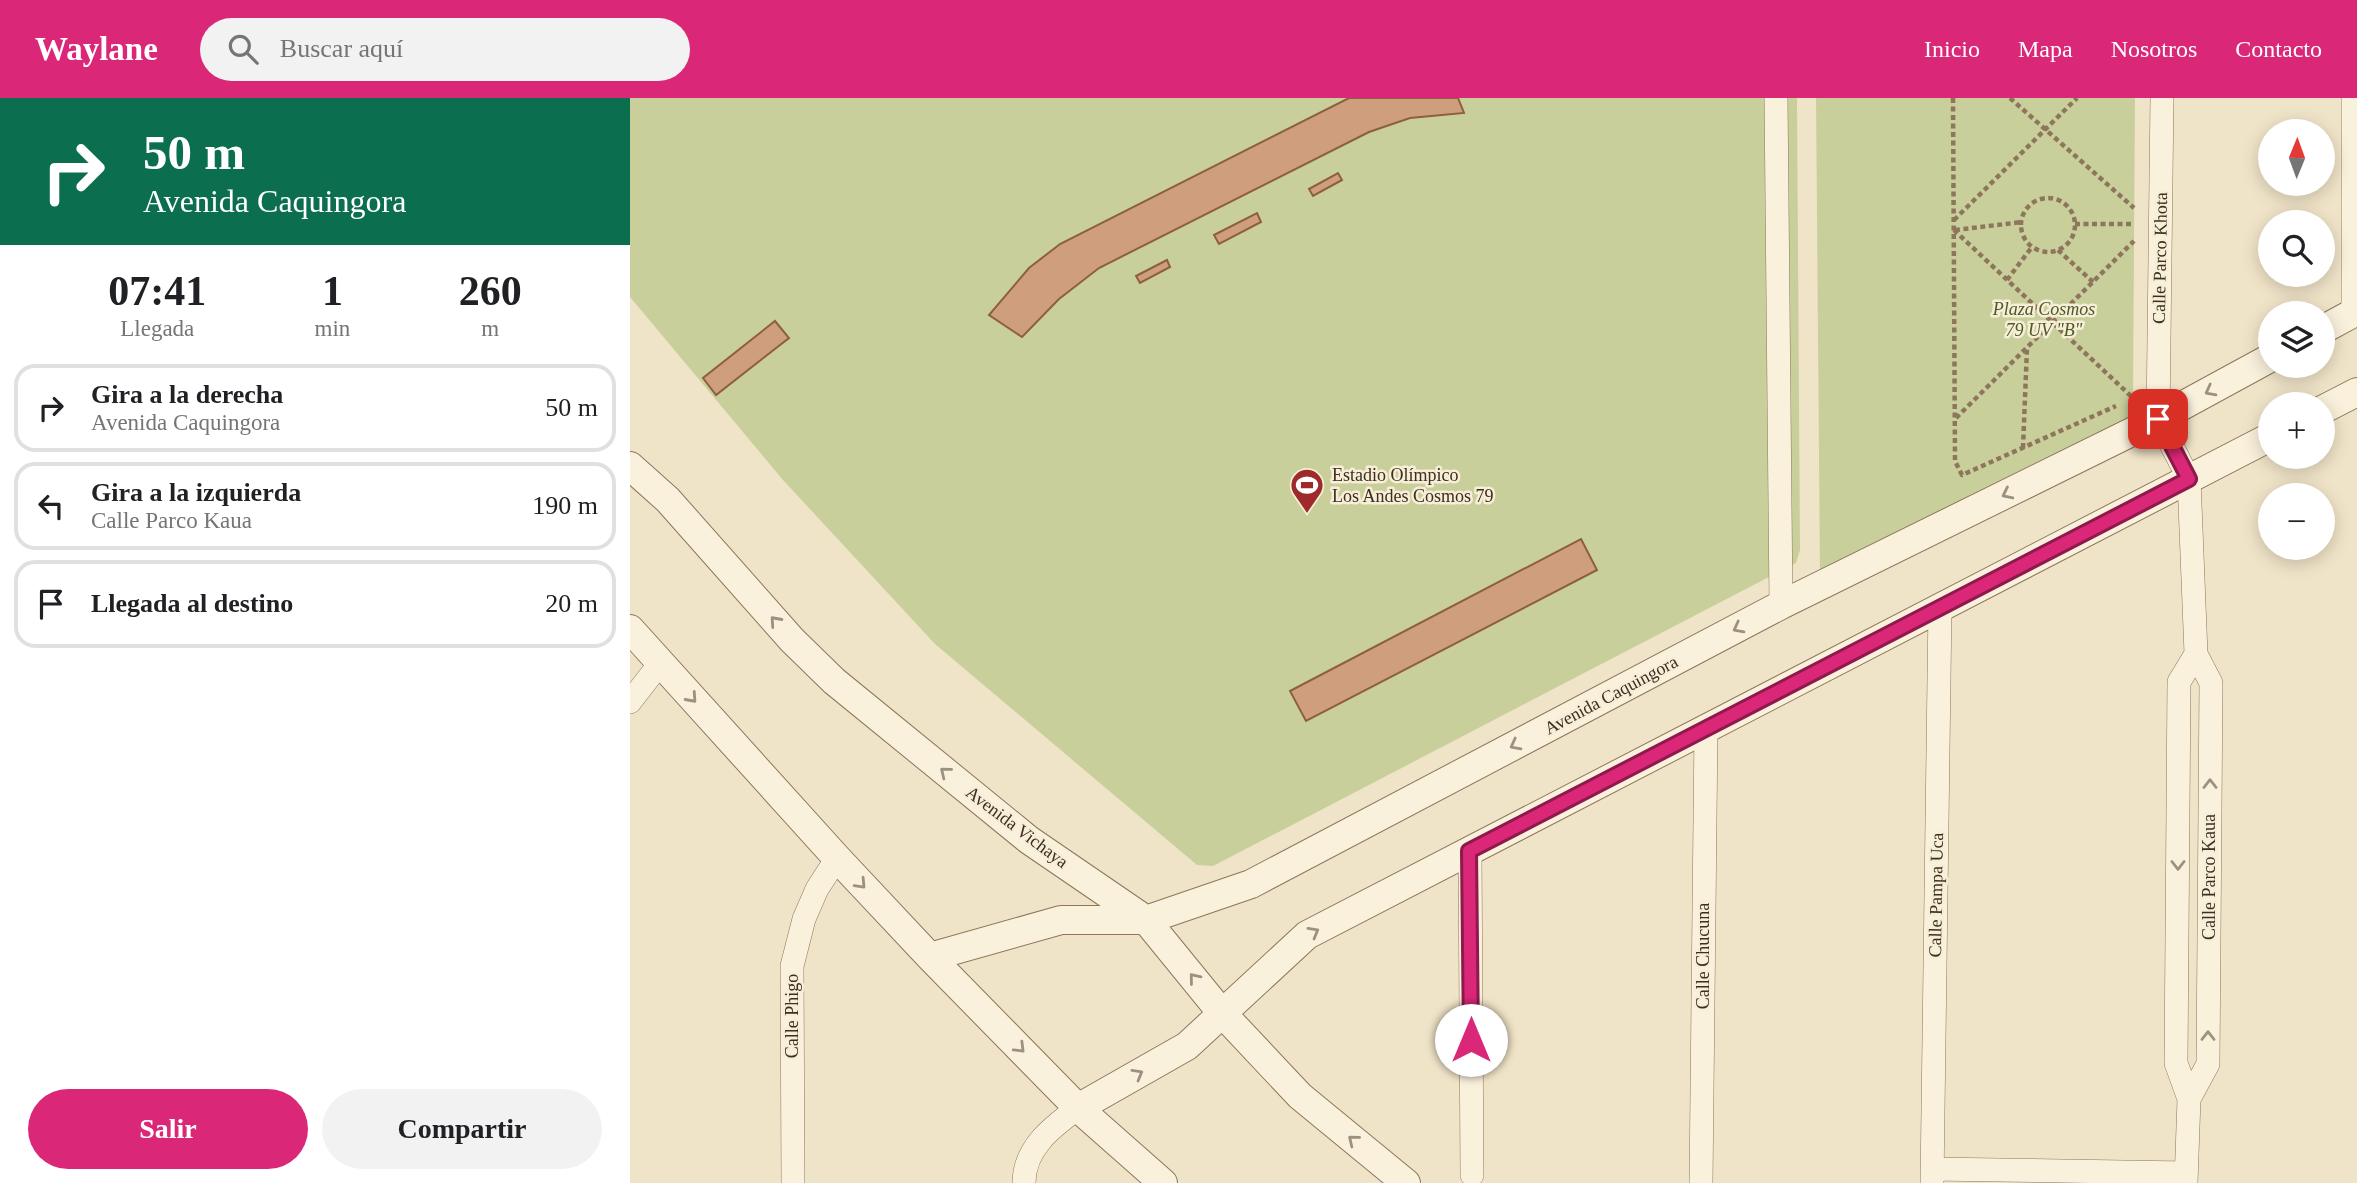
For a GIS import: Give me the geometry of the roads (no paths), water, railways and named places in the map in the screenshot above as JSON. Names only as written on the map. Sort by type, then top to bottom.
[{"type":"street","points":[[1776,98],[1781,606]]},
{"type":"street","name":"Calle Parco Khota","points":[[2158,419],[2162,98]]},
{"type":"street","points":[[2335,323],[2355,312],[2353,98]]},
{"type":"street","name":"Avenida Caquingora","points":[[930,957],[1061,920],[1146,920],[1251,884],[1781,606],[2158,419],[2258,365]]},
{"type":"street","points":[[2335,403],[2357,392]]},
{"type":"street","name":"Calle Parco Kaua","points":[[2158,419],[2189,479],[2196,654],[2211,683],[2208,1064],[2189,1099]]},
{"type":"street","points":[[1024,1183],[1024,1167],[1048,1129],[1079,1108],[1187,1046],[1307,935],[2258,443]]},
{"type":"street","name":"Avenida Vichaya","points":[[630,466],[668,500],[792,640],[834,681],[1029,840],[1146,920],[1222,1012],[1300,1096],[1406,1183]]},
{"type":"street","name":"Calle Pampa Uca","points":[[1932,1176],[1940,607]]},
{"type":"street","points":[[630,629],[837,859],[930,957],[1079,1108],[1163,1183]]},
{"type":"street","name":"Calle Parco Kaua","points":[[2186,1178],[2189,1099],[2176,1063],[2179,682],[2196,654]]},
{"type":"street","points":[[630,702],[660,662]]},
{"type":"street","name":"Calle Chucuna","points":[[1701,1183],[1703,795],[1706,729]]},
{"type":"street","points":[[1469,851],[1472,1175]]},
{"type":"street","name":"Calle Phigo","points":[[793,1183],[792,965],[804,919],[837,859]]},
{"type":"street","points":[[1932,1176],[2186,1178]]},
{"type":"place","name":"Estadio Olímpico Los Andes Cosmos 79","points":[[1307,515]]},
{"type":"park label","name":"Plaza Cosmos 79 UV \"B\"","points":[[2044,319]]}]
